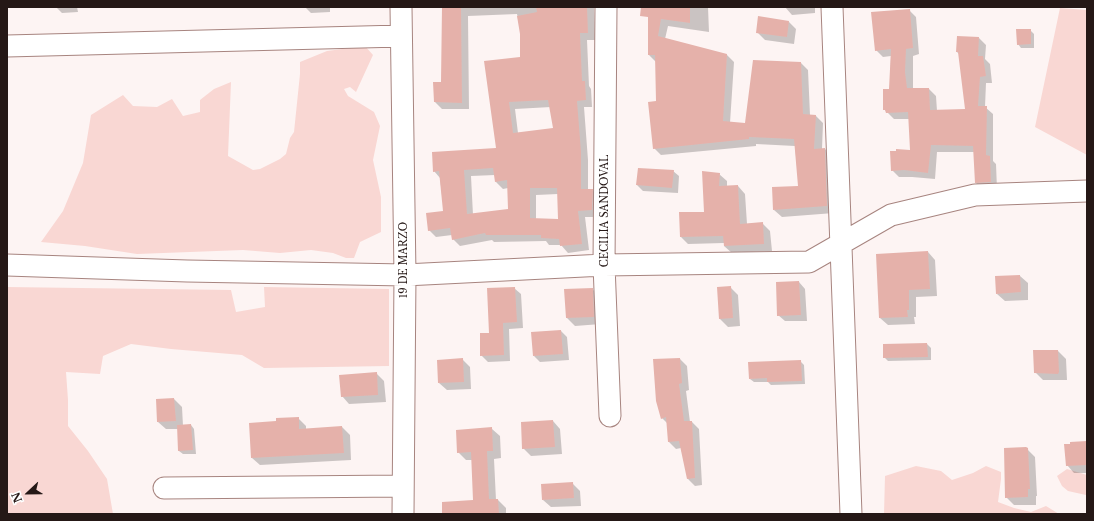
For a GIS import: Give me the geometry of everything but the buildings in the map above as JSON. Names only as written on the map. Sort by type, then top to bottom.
[{"type":"street","name":"19 DE MARZO","points":[[401,7],[405,275],[404,514]]},
{"type":"street","name":"CECILIA SANDOVAL","points":[[606,7],[604,265],[610,416]]},
{"type":"street","points":[[832,7],[851,514]]},
{"type":"street","points":[[7,46],[401,36]]},
{"type":"street","points":[[7,265],[195,271],[405,275],[604,265],[810,262],[891,215],[975,195],[1087,191]]},
{"type":"street","points":[[164,488],[403,486]]},
{"type":"shaded area","points":[[1060,8],[1087,10],[1087,155],[1035,127]]},
{"type":"shaded area","points":[[365,46],[373,55],[356,92],[350,87],[344,89],[348,96],[374,112],[380,126],[373,160],[381,197],[381,232],[360,242],[354,258],[346,258],[333,253],[311,250],[280,253],[243,250],[137,254],[85,246],[41,242],[63,211],[83,163],[91,115],[123,95],[133,106],[157,107],[172,99],[183,116],[200,112],[200,100],[214,89],[231,82],[228,156],[253,170],[260,169],[280,159],[286,154],[290,138],[294,132],[300,62],[327,51]]},
{"type":"shaded area","points":[[7,287],[231,290],[236,312],[265,307],[264,287],[389,289],[389,366],[264,368],[242,355],[131,344],[103,356],[100,374],[66,372],[68,426],[88,451],[107,479],[113,514],[7,514]]},
{"type":"shaded area","points":[[916,466],[941,471],[952,480],[973,473],[986,466],[1001,472],[998,502],[1031,512],[1046,506],[1059,514],[884,514],[885,476]]},
{"type":"shaded area","points":[[1067,469],[1087,475],[1087,496],[1068,491],[1062,486],[1057,476]]}]
